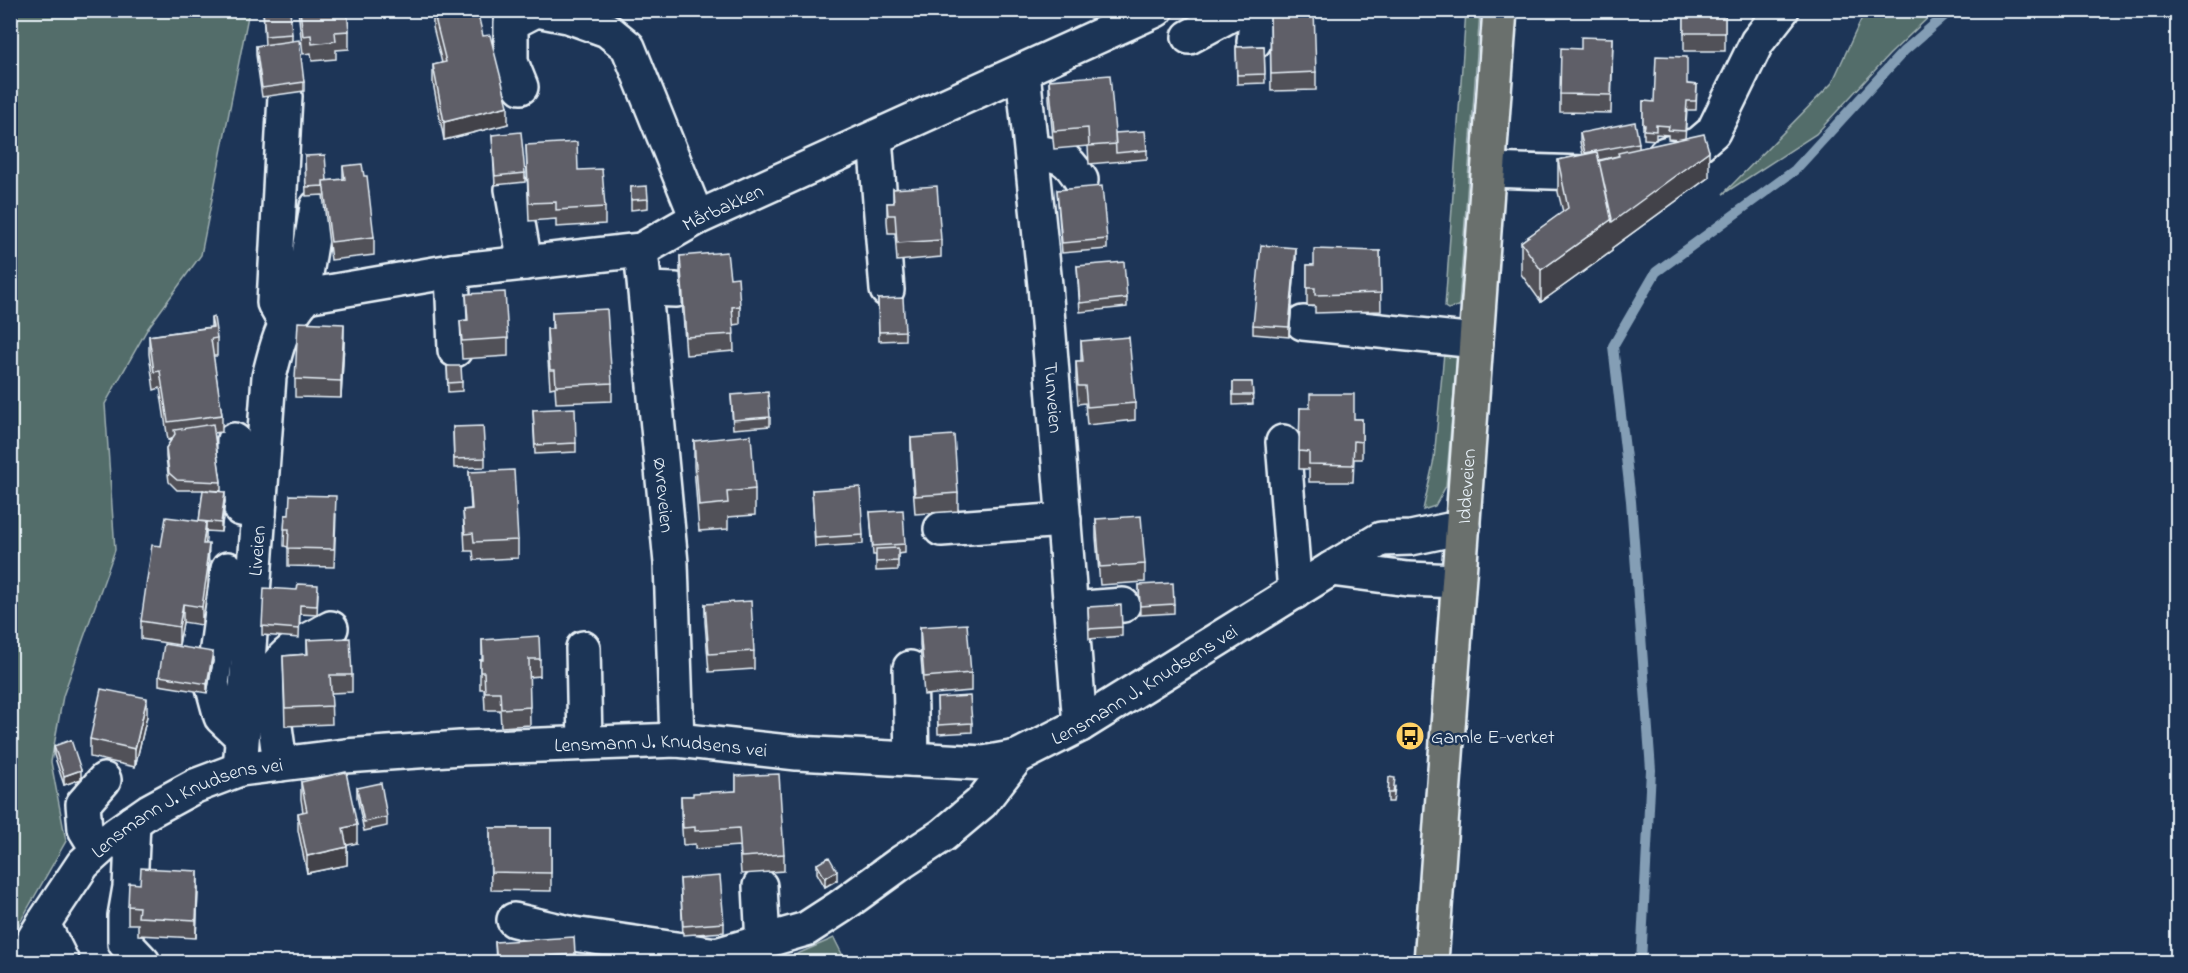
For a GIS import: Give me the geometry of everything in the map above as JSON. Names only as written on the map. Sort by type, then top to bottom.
[{"type":"main road","name":"Iddeveien","points":[[1431,963],[1500,10]]},
{"type":"street","points":[[520,87],[511,62],[511,23],[537,10],[568,16],[607,30],[628,46]]},
{"type":"street","points":[[612,10],[618,15],[626,30],[628,46],[697,218]]},
{"type":"street","name":"Mårbakken","points":[[306,296],[452,271],[641,250],[697,218],[1156,10]]},
{"type":"street","points":[[1189,38],[1239,10]]},
{"type":"street","points":[[1254,42],[1257,10]]},
{"type":"street","points":[[1489,170],[1584,173],[1699,144],[1713,132],[1757,42],[1782,10]]},
{"type":"street","name":"Tunveien","points":[[1023,72],[1032,152],[1056,285],[1064,520],[1080,725]]},
{"type":"street","points":[[283,328],[274,303],[285,96]]},
{"type":"street","points":[[875,138],[887,290]]},
{"type":"street","points":[[1032,152],[1057,155],[1072,166],[1081,180]]},
{"type":"street","points":[[512,189],[525,263]]},
{"type":"street","points":[[283,328],[306,296],[306,274],[317,207]]},
{"type":"street","name":"Øvreveien","points":[[641,250],[660,290],[677,740]]},
{"type":"street","points":[[452,271],[455,350]]},
{"type":"street","points":[[1303,322],[1476,341]]},
{"type":"street","name":"Liveien","points":[[240,769],[269,522],[262,470],[279,376],[283,328]]},
{"type":"street","points":[[234,440],[236,493],[241,509],[269,522]]},
{"type":"street","points":[[1283,442],[1295,592]]},
{"type":"street","points":[[941,529],[1064,520]]},
{"type":"street","name":"Lensmann J. Knudsens vei","points":[[20,963],[42,924],[83,864],[98,850],[133,822],[195,786],[240,769],[357,755],[461,748],[677,740],[797,753],[984,763],[1017,757],[1080,725],[1381,539],[1410,538],[1463,527]]},
{"type":"street","points":[[228,569],[212,684],[221,717],[242,737]]},
{"type":"street","points":[[1331,569],[1408,579],[1458,581]]},
{"type":"street","points":[[1071,609],[1123,605]]},
{"type":"street","points":[[280,764],[272,691],[276,666],[290,652],[331,628]]},
{"type":"street","points":[[584,648],[585,744]]},
{"type":"street","points":[[910,668],[912,759]]},
{"type":"street","points":[[514,920],[573,934],[705,959],[763,943],[806,929],[943,836],[981,803],[1017,757]]},
{"type":"street","points":[[98,850],[85,829],[83,804],[104,780]]},
{"type":"street","points":[[133,822],[125,943],[143,963]]},
{"type":"street","points":[[760,886],[763,943]]},
{"type":"street","points":[[42,924],[62,963]]},
{"type":"green space","points":[[11,11],[249,11],[201,255],[148,328],[105,404],[115,550],[63,696],[51,762],[66,841],[11,938]]},
{"type":"green space","points":[[1466,11],[1480,11],[1459,306],[1448,309],[1445,307]]},
{"type":"green space","points":[[1865,11],[1935,11],[1889,55],[1816,134],[1723,194],[1832,83]]},
{"type":"green space","points":[[1449,351],[1457,357],[1446,486],[1435,506],[1423,510],[1434,459],[1444,353]]},
{"type":"green space","points":[[834,938],[846,962],[779,962]]},
{"type":"building","points":[[263,10],[290,10],[292,34],[265,36]]},
{"type":"building","points":[[300,10],[347,10],[349,31],[335,32],[336,41],[312,44],[311,35],[303,36]]},
{"type":"building","points":[[433,10],[477,10],[483,36],[490,35],[508,106],[444,122],[433,65],[446,62]]},
{"type":"building","points":[[1270,10],[1314,10],[1316,72],[1271,74]]},
{"type":"building","points":[[1684,10],[1725,10],[1725,33],[1684,33]]},
{"type":"building","points":[[1581,37],[1613,38],[1611,95],[1560,94],[1561,48],[1581,49]]},
{"type":"building","points":[[299,40],[304,82],[262,88],[256,46]]},
{"type":"building","points":[[1264,46],[1265,74],[1237,75],[1236,47]]},
{"type":"building","points":[[1656,56],[1687,57],[1687,84],[1697,85],[1696,101],[1687,101],[1685,131],[1668,130],[1669,126],[1656,125],[1656,131],[1644,130],[1643,101],[1654,102]]},
{"type":"building","points":[[1110,75],[1116,144],[1089,146],[1088,128],[1054,131],[1049,80]]},
{"type":"building","points":[[1635,122],[1639,143],[1585,153],[1580,133]]},
{"type":"building","points":[[1145,131],[1147,150],[1116,153],[1115,133]]},
{"type":"building","points":[[521,132],[525,173],[495,176],[492,135]]},
{"type":"building","points":[[1704,134],[1709,151],[1612,222],[1599,161],[1619,156],[1618,153]]},
{"type":"building","points":[[577,142],[578,170],[602,169],[605,207],[556,210],[556,202],[529,203],[526,145]]},
{"type":"building","points":[[1597,152],[1612,219],[1541,270],[1521,242],[1568,208],[1558,160]]},
{"type":"building","points":[[325,155],[327,181],[323,181],[323,186],[306,187],[305,156]]},
{"type":"building","points":[[362,164],[364,176],[367,176],[374,237],[331,242],[323,181],[345,179],[343,166]]},
{"type":"building","points":[[647,186],[648,199],[631,200],[631,187]]},
{"type":"building","points":[[937,186],[941,240],[897,243],[895,215],[888,215],[887,203],[894,203],[893,189]]},
{"type":"building","points":[[1102,186],[1107,239],[1062,243],[1057,190]]},
{"type":"building","points":[[1261,245],[1296,248],[1289,327],[1253,325]]},
{"type":"building","points":[[1314,249],[1380,251],[1381,293],[1315,295],[1315,288],[1307,288],[1307,265],[1314,265]]},
{"type":"building","points":[[727,252],[730,278],[738,277],[740,306],[732,307],[734,334],[686,337],[680,256]]},
{"type":"building","points":[[1124,262],[1127,298],[1080,303],[1077,266]]},
{"type":"building","points":[[505,292],[508,338],[462,341],[460,321],[468,320],[466,294]]},
{"type":"building","points":[[903,298],[905,331],[879,332],[878,299]]},
{"type":"building","points":[[607,309],[612,383],[556,386],[555,370],[550,370],[547,329],[553,329],[552,312]]},
{"type":"building","points":[[214,317],[217,338],[211,339],[222,415],[168,422],[160,371],[154,372],[149,336],[213,327],[211,318]]},
{"type":"building","points":[[298,322],[344,324],[341,381],[295,379]]},
{"type":"building","points":[[1129,337],[1135,403],[1087,407],[1085,386],[1078,386],[1076,361],[1083,361],[1081,341]]},
{"type":"building","points":[[447,366],[461,366],[462,382],[448,383]]},
{"type":"building","points":[[1233,382],[1252,382],[1253,395],[1233,395]]},
{"type":"building","points":[[768,392],[770,417],[733,420],[731,395]]},
{"type":"building","points":[[1310,394],[1354,394],[1354,419],[1362,419],[1362,442],[1354,441],[1353,465],[1309,464],[1309,452],[1299,451],[1300,408],[1310,408]]},
{"type":"building","points":[[575,408],[576,443],[535,445],[533,410]]},
{"type":"building","points":[[213,424],[221,482],[177,480],[169,473],[166,448],[175,434],[174,430]]},
{"type":"building","points":[[483,426],[485,458],[454,459],[453,427]]},
{"type":"building","points":[[751,435],[755,489],[727,492],[728,503],[699,506],[694,441]]},
{"type":"building","points":[[954,435],[958,493],[915,496],[911,438]]},
{"type":"building","points":[[514,470],[518,540],[474,542],[473,533],[465,534],[463,510],[472,509],[469,472]]},
{"type":"building","points":[[860,487],[863,535],[815,538],[812,490]]},
{"type":"building","points":[[203,490],[225,492],[221,523],[199,521]]},
{"type":"building","points":[[290,495],[336,496],[334,549],[288,548],[289,529],[284,529],[285,515],[289,515]]},
{"type":"building","points":[[903,510],[905,544],[873,546],[870,512]]},
{"type":"building","points":[[1141,516],[1145,564],[1100,567],[1096,519]]},
{"type":"building","points":[[166,517],[206,522],[203,544],[209,544],[202,607],[183,604],[179,627],[141,621],[152,545],[161,546]]},
{"type":"building","points":[[898,548],[898,561],[876,562],[876,549]]},
{"type":"building","points":[[1173,583],[1174,604],[1140,606],[1139,585]]},
{"type":"building","points":[[298,584],[318,585],[317,606],[300,605],[299,629],[262,626],[264,588],[297,590]]},
{"type":"building","points":[[751,601],[754,651],[709,654],[705,604]]},
{"type":"building","points":[[1121,605],[1122,627],[1089,629],[1088,607]]},
{"type":"building","points":[[967,624],[971,673],[924,677],[920,627]]},
{"type":"building","points":[[539,636],[540,659],[529,659],[530,707],[501,709],[500,692],[485,692],[484,672],[480,672],[480,660],[483,660],[482,640]]},
{"type":"building","points":[[350,638],[352,675],[330,675],[332,706],[285,708],[283,656],[308,654],[307,640]]},
{"type":"building","points":[[164,644],[213,652],[207,684],[159,676]]},
{"type":"building","points":[[101,689],[147,698],[135,749],[90,739]]},
{"type":"building","points":[[970,696],[972,723],[938,725],[937,698]]},
{"type":"building","points":[[71,740],[81,770],[64,776],[54,746]]},
{"type":"building","points":[[346,772],[357,825],[343,828],[347,847],[307,856],[298,813],[307,811],[301,782]]},
{"type":"building","points":[[779,774],[784,854],[741,857],[739,828],[695,831],[695,827],[683,828],[681,796],[693,796],[693,793],[736,791],[736,776]]},
{"type":"building","points":[[1389,777],[1395,778],[1393,793],[1388,793]]},
{"type":"building","points":[[381,783],[387,817],[364,822],[357,788]]},
{"type":"building","points":[[490,828],[551,828],[551,873],[491,872]]},
{"type":"building","points":[[829,857],[837,871],[825,878],[817,864]]},
{"type":"building","points":[[141,868],[198,871],[196,920],[138,917],[139,907],[128,906],[129,883],[140,884]]},
{"type":"building","points":[[720,876],[724,923],[683,926],[680,879]]},
{"type":"building","points":[[574,937],[575,954],[550,956],[550,963],[497,963],[495,942]]},
{"type":"waterway","points":[[1641,962],[1651,770],[1631,501],[1613,346],[1656,272],[1795,170],[1904,51],[1951,10]]},
{"type":"place","name":"Gamle E-verket","points":[[1410,736]]}]
